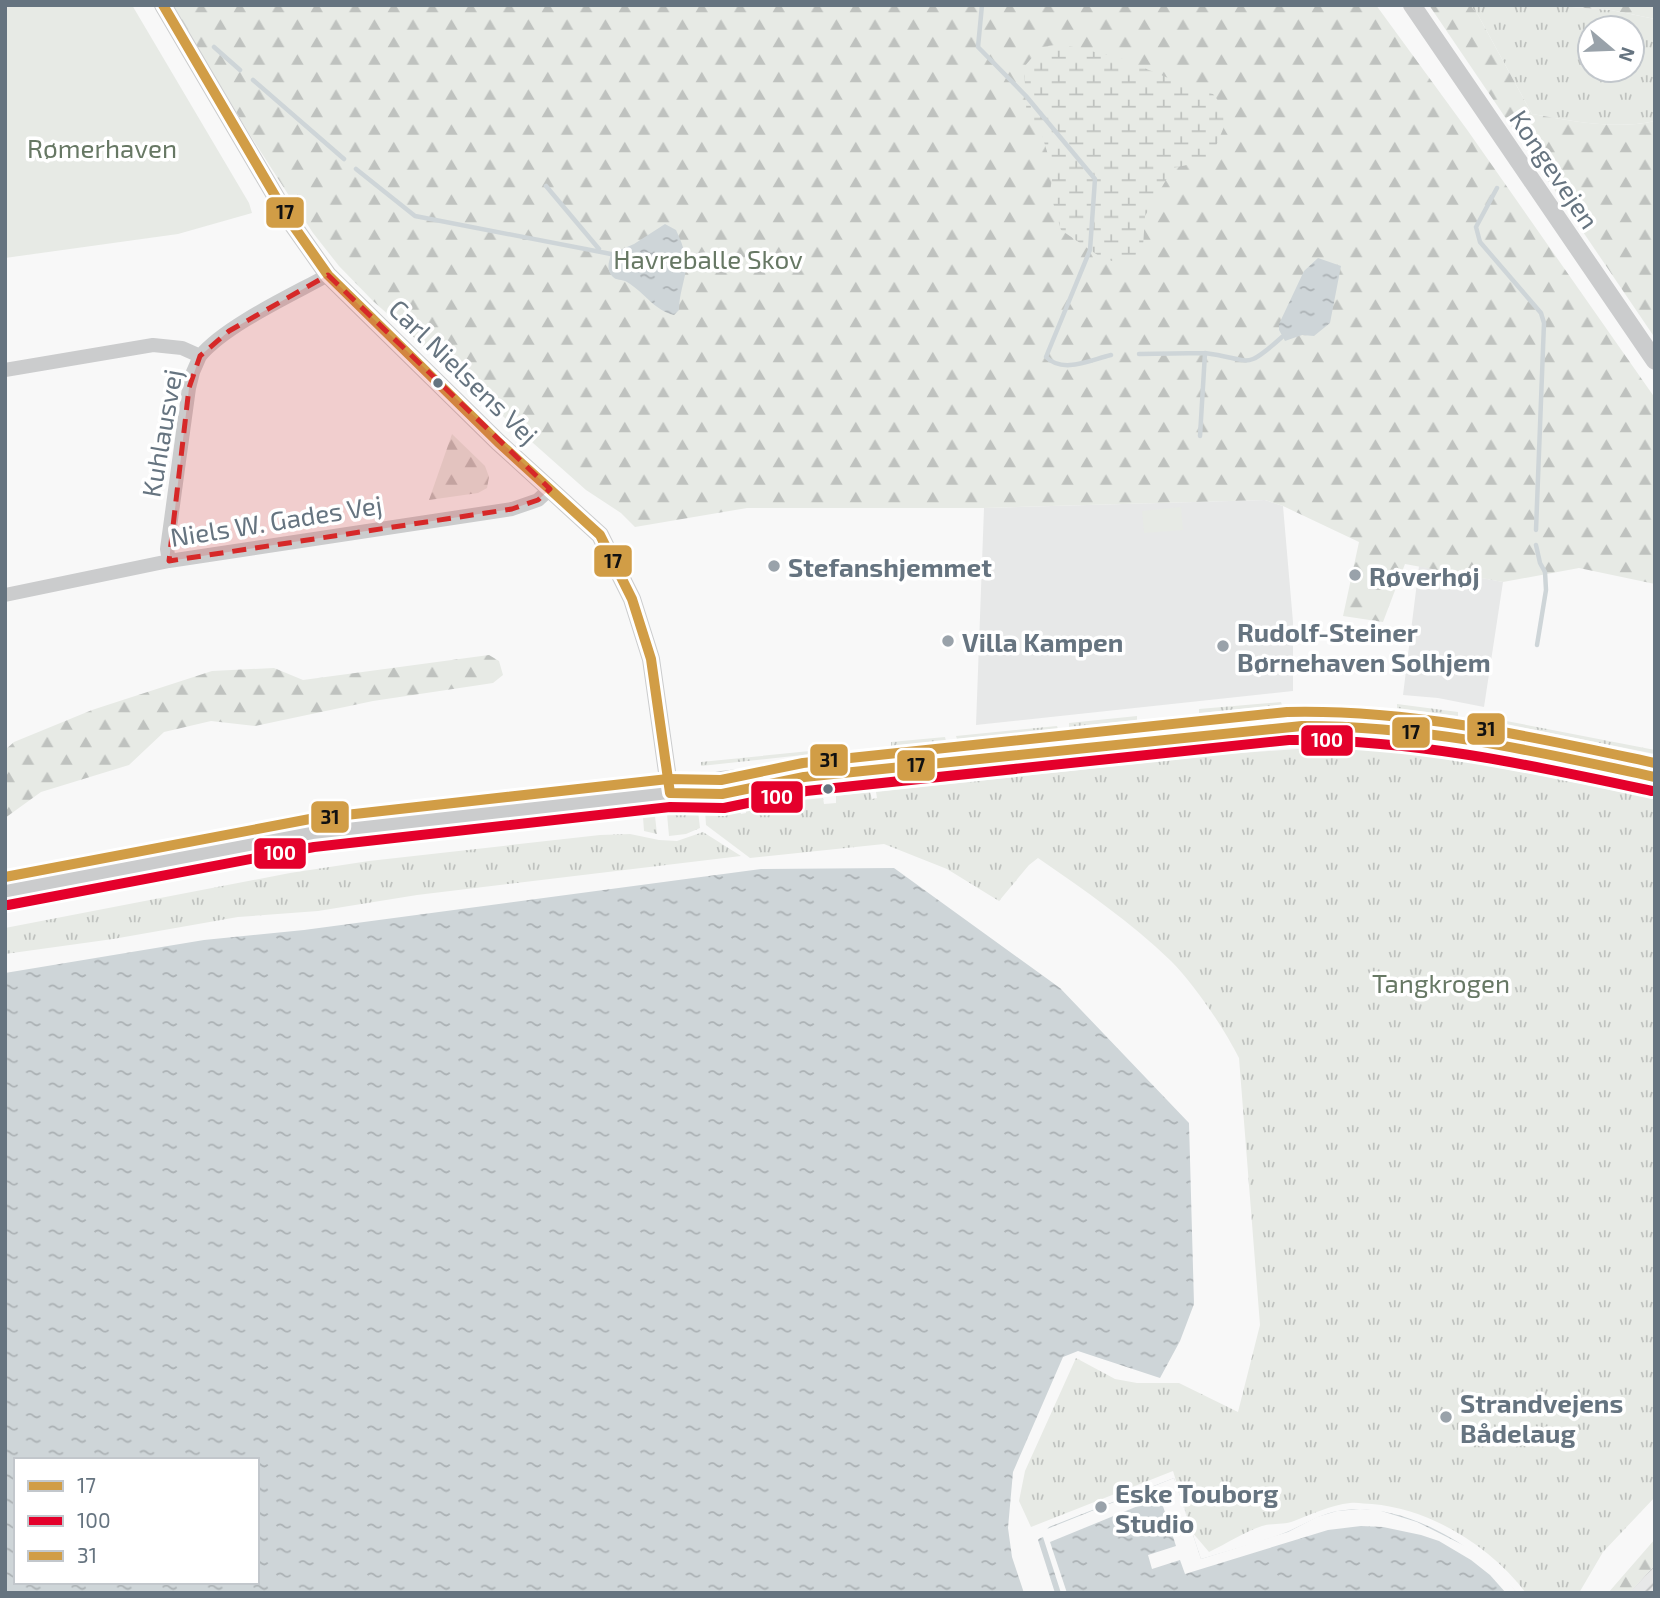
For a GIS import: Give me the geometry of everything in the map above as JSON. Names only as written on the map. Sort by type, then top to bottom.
[{"type":"street","name":"Carl Nielsens Vej","points":[[163,5],[290,221],[328,275],[454,400],[600,535],[632,599],[651,659],[670,793]]},
{"type":"street","name":"Kongevejen","points":[[1412,5],[1655,361]]},
{"type":"street","points":[[5,370],[153,345],[182,348],[201,356],[211,343],[229,331],[328,275]]},
{"type":"street","name":"Kuhlausvej","points":[[169,561],[167,550],[189,388],[201,356]]},
{"type":"street","name":"Niels W. Gades Vej","points":[[5,596],[169,561],[512,509],[538,500],[550,489]]},
{"type":"street","points":[[5,891],[313,833],[670,793],[698,782],[751,776],[804,777],[1302,726],[1390,729],[1435,734],[1655,777]]},
{"type":"highlighted area","points":[[328,275],[550,489],[538,500],[512,509],[169,561],[189,388],[200,356],[229,331]]},
{"type":"shaded area","points":[[1265,500],[1283,506],[1293,622],[1293,691],[976,725],[984,508]]},
{"type":"shaded area","points":[[1419,566],[1503,582],[1484,707],[1438,698],[1403,695]]},
{"type":"shaded area","points":[[1655,1565],[1655,1593],[1629,1593]]},
{"type":"green space","name":"Rømerhaven","points":[[5,5],[132,5],[249,203],[252,213],[178,234],[5,258]]},
{"type":"green space","name":"Havreballe Skov","points":[[172,5],[1376,5],[1655,398],[1655,584],[1579,568],[1503,582],[1405,564],[1383,622],[1343,616],[1359,542],[1265,500],[984,508],[747,508],[635,527],[621,513],[586,490],[373,301],[339,266],[313,233],[250,135]]},
{"type":"green space","points":[[1429,5],[1470,5],[1532,114],[1609,125],[1655,121],[1655,338]]},
{"type":"green space","points":[[1470,5],[1546,5],[1631,14],[1576,14],[1576,84],[1646,84],[1646,17],[1655,19],[1655,121],[1609,125],[1532,114]]},
{"type":"green space","points":[[1546,5],[1655,5],[1655,19],[1646,17],[1646,14]]},
{"type":"green space","points":[[1061,44],[1120,58],[1213,94],[1229,115],[1210,160],[1173,168],[1145,216],[1143,247],[1125,266],[1099,256],[1061,230],[1050,192],[1053,171],[1041,132],[1027,122],[1024,67],[1041,47]]},
{"type":"green space","points":[[452,434],[485,466],[489,477],[487,488],[478,493],[429,500]]},
{"type":"green space","points":[[1181,507],[1183,530],[1144,533],[1142,511]]},
{"type":"green space","points":[[489,655],[499,661],[503,675],[493,683],[373,701],[255,726],[211,721],[164,732],[129,765],[41,792],[5,818],[5,750],[14,742],[92,710],[212,671],[274,668],[303,680]]},
{"type":"green space","points":[[1281,702],[1282,705],[1199,713],[1199,709]]},
{"type":"green space","points":[[1397,704],[1458,712],[1458,716],[1397,708]]},
{"type":"green space","points":[[1137,716],[1137,720],[1069,727],[1069,723]]},
{"type":"green space","points":[[1501,720],[1655,750],[1655,754],[1501,723]]},
{"type":"green space","points":[[1057,726],[1058,729],[957,739],[956,736]]},
{"type":"green space","points":[[945,737],[946,741],[891,746],[891,742]]},
{"type":"green space","name":"Tangkrogen","points":[[1325,747],[1450,759],[1655,799],[1655,1497],[1603,1552],[1579,1593],[1526,1593],[1495,1560],[1458,1533],[1416,1513],[1372,1504],[1343,1504],[1290,1522],[1262,1526],[1209,1552],[1192,1532],[1173,1471],[1031,1527],[1019,1501],[1025,1471],[1076,1358],[1115,1379],[1137,1383],[1179,1383],[1238,1412],[1260,1325],[1239,1058],[1208,1007],[1171,961],[1090,894],[1038,858],[999,901],[947,869],[884,844],[750,858],[706,825],[705,810],[739,806],[741,814],[746,813],[746,806],[823,798],[824,804],[836,803],[836,796],[870,792],[872,799],[877,798],[876,792],[1227,754]]},
{"type":"green space","points":[[830,749],[830,752],[701,766],[701,762]]},
{"type":"green space","points":[[698,811],[700,828],[686,834],[669,836],[667,814]]},
{"type":"green space","points":[[655,816],[657,834],[644,831],[643,817]]},
{"type":"green space","points":[[703,832],[741,856],[417,895],[318,911],[238,917],[113,939],[5,954],[5,928],[290,873],[369,861],[600,835],[630,834],[677,841]]},
{"type":"green space","points":[[1655,1539],[1655,1565],[1629,1593],[1608,1593]]},
{"type":"water","points":[[665,224],[676,230],[686,259],[679,310],[674,315],[661,310],[627,282],[614,278],[609,268],[611,254],[634,244]]},
{"type":"water","points":[[1318,258],[1341,266],[1330,323],[1314,336],[1302,335],[1285,341],[1279,324],[1304,271]]},
{"type":"water","points":[[894,868],[1060,988],[1189,1123],[1194,1304],[1180,1341],[1160,1378],[1078,1351],[1063,1357],[1013,1472],[1008,1528],[1012,1557],[1024,1593],[5,1593],[5,973],[204,940],[304,930],[761,869]]},
{"type":"water","points":[[1174,1478],[1201,1559],[1268,1539],[1331,1512],[1362,1509],[1412,1520],[1437,1530],[1482,1559],[1517,1593],[1055,1593],[1038,1540],[1049,1527]]},
{"type":"pier","points":[[1174,1478],[1201,1559],[1288,1532],[1317,1517],[1337,1511],[1378,1510],[1417,1522],[1471,1549],[1502,1574],[1517,1593],[1506,1593],[1490,1575],[1471,1560],[1439,1541],[1383,1527],[1361,1526],[1328,1530],[1185,1574],[1180,1560],[1152,1569],[1148,1555],[1176,1546],[1160,1497],[1050,1542],[1067,1593],[1061,1593],[1043,1537],[1035,1540],[1042,1531]]},
{"type":"waterway","points":[[982,5],[978,47],[1026,96],[1095,179],[1090,250],[1046,357],[1060,365],[1068,365],[1111,355]]},
{"type":"waterway","points":[[214,47],[240,70]]},
{"type":"waterway","points":[[253,80],[344,159]]},
{"type":"waterway","points":[[356,169],[415,216],[611,254]]},
{"type":"waterway","points":[[546,186],[599,249]]},
{"type":"waterway","points":[[1497,188],[1476,227],[1480,242],[1541,313],[1544,323],[1536,530]]},
{"type":"waterway","points":[[1205,353],[1240,360],[1253,359],[1282,337]]},
{"type":"waterway","points":[[1139,354],[1205,353],[1200,436]]},
{"type":"waterway","points":[[1536,545],[1545,572],[1546,590],[1537,645]]},
{"type":"transit line","name":"17","points":[[163,5],[290,221],[328,275],[498,442],[600,535],[632,599],[651,659],[670,793]]},
{"type":"transit line","name":"31","points":[[5,877],[310,819],[668,779],[721,780],[803,763],[1287,712],[1334,712],[1426,720],[1518,735],[1655,763]]},
{"type":"transit line","name":"17","points":[[670,793],[722,794],[804,777],[1302,726],[1437,735],[1523,749],[1655,777]]},
{"type":"transit line","name":"100","points":[[8,905],[314,847],[670,807],[724,808],[806,791],[1289,740],[1381,744],[1472,755],[1652,791]]},
{"type":"place","name":"Stefanshjemmet","points":[[774,566]]},
{"type":"place","name":"Røverhøj","points":[[1355,575]]},
{"type":"place","name":"Villa Kampen","points":[[948,641]]},
{"type":"place","name":"Rudolf-Steiner Børnehaven Solhjem","points":[[1223,646]]},
{"type":"place","name":"Strandvejens Bådelaug","points":[[1446,1417]]},
{"type":"place","name":"Eske Touborg Studio","points":[[1101,1507]]}]
